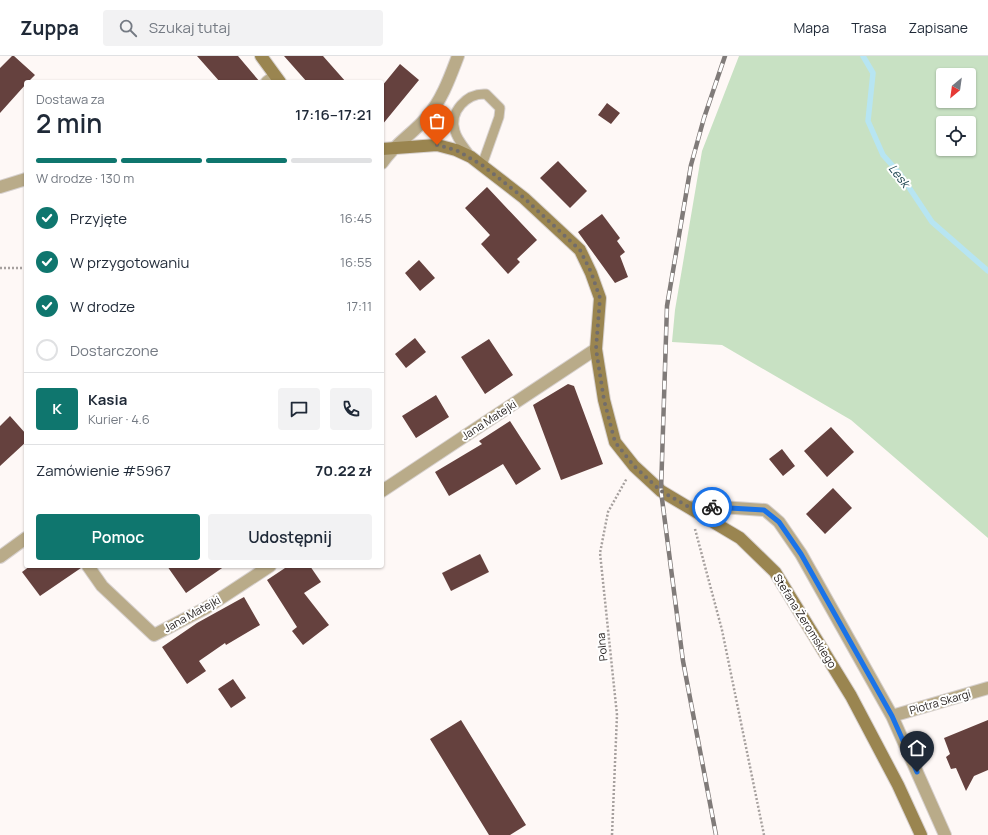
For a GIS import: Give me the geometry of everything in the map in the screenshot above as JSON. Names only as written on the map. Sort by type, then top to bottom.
[{"type":"street","points":[[261,56],[274,80]]},
{"type":"street","points":[[386,149],[428,116],[447,86],[458,56]]},
{"type":"street","name":"Stefana Żeromskiego","points":[[386,149],[437,145],[456,150],[471,157],[524,198],[580,250],[591,272],[600,298],[596,349],[604,400],[615,442],[634,466],[661,491],[740,538],[775,572],[851,696],[898,786],[921,835]]},
{"type":"street","points":[[0,187],[24,180]]},
{"type":"street","name":"Jana Matejki","points":[[384,490],[596,349]]},
{"type":"street","points":[[689,507],[721,507],[764,510],[779,522],[801,554],[892,716],[944,835]]},
{"type":"street","points":[[0,557],[24,539]]},
{"type":"street","name":"Jana Matejki","points":[[89,568],[102,586],[154,635],[206,608],[267,568]]},
{"type":"street","name":"Piotra Skargi","points":[[892,716],[988,688]]},
{"type":"lane","points":[[471,157],[455,131],[455,117],[462,104],[469,97],[477,93],[486,94],[500,108],[499,117],[482,165]]},
{"type":"path","points":[[0,268],[24,268]]},
{"type":"path","name":"Polna","points":[[612,835],[617,715],[600,552],[608,512],[634,466]]},
{"type":"path","points":[[689,507],[722,630],[764,835]]},
{"type":"green space","points":[[739,56],[988,56],[988,538],[851,420],[722,345],[672,342],[675,310],[702,151]]},
{"type":"building","points":[[12,56],[14,56],[35,75],[30,80],[24,80],[24,86],[0,113],[0,68]]},
{"type":"building","points":[[197,56],[238,56],[258,80],[218,80]]},
{"type":"building","points":[[284,56],[323,56],[344,80],[305,80]]},
{"type":"building","points":[[400,64],[419,80],[384,123],[384,84]]},
{"type":"building","points":[[607,103],[620,113],[611,124],[598,115]]},
{"type":"building","points":[[558,161],[587,191],[570,208],[540,178]]},
{"type":"building","points":[[487,187],[537,240],[517,259],[520,262],[508,274],[481,244],[490,235],[465,208]]},
{"type":"building","points":[[602,214],[620,238],[617,241],[625,252],[620,256],[628,277],[615,283],[578,232]]},
{"type":"building","points":[[419,260],[435,278],[420,291],[405,273]]},
{"type":"building","points":[[415,338],[426,352],[406,368],[395,354]]},
{"type":"building","points":[[489,339],[513,375],[485,394],[461,357]]},
{"type":"building","points":[[568,384],[574,386],[603,464],[561,480],[533,405]]},
{"type":"building","points":[[436,395],[449,417],[416,438],[402,416]]},
{"type":"building","points":[[10,416],[24,432],[24,444],[0,466],[0,426]]},
{"type":"building","points":[[510,421],[541,469],[516,485],[503,464],[449,496],[435,472],[482,444],[479,441]]},
{"type":"building","points":[[831,427],[854,452],[827,477],[804,451]]},
{"type":"building","points":[[782,449],[795,466],[783,476],[769,459]]},
{"type":"building","points":[[833,488],[852,508],[825,534],[806,514]]},
{"type":"building","points":[[480,554],[489,572],[451,591],[442,573]]},
{"type":"building","points":[[27,568],[81,568],[40,596],[22,572]]},
{"type":"building","points":[[168,568],[222,568],[186,593]]},
{"type":"building","points":[[285,568],[311,568],[321,582],[304,593],[329,625],[303,645],[292,631],[297,627],[267,580]]},
{"type":"building","points":[[244,597],[260,625],[226,645],[225,643],[199,661],[206,671],[187,684],[162,647],[197,623]]},
{"type":"building","points":[[233,679],[246,698],[231,708],[218,689]]},
{"type":"building","points":[[461,720],[526,825],[510,835],[489,835],[430,739]]},
{"type":"building","points":[[988,720],[988,770],[974,776],[966,791],[956,768],[951,769],[946,757],[950,754],[944,738]]},
{"type":"waterway","name":"Lesk","points":[[863,56],[873,73],[868,121],[883,155],[900,174],[932,222],[988,271]]},
{"type":"railway","points":[[716,835],[683,661],[661,491],[667,306],[691,165],[704,118],[725,56]]},
{"type":"way so far","points":[[437,145],[456,150],[471,157],[482,165],[543,214],[580,250],[591,272],[600,298],[596,349],[604,400],[615,442],[634,466],[661,491],[689,507],[712,507]]},
{"type":"route","points":[[712,507],[764,510],[779,522],[801,554],[892,716],[917,772]]}]
